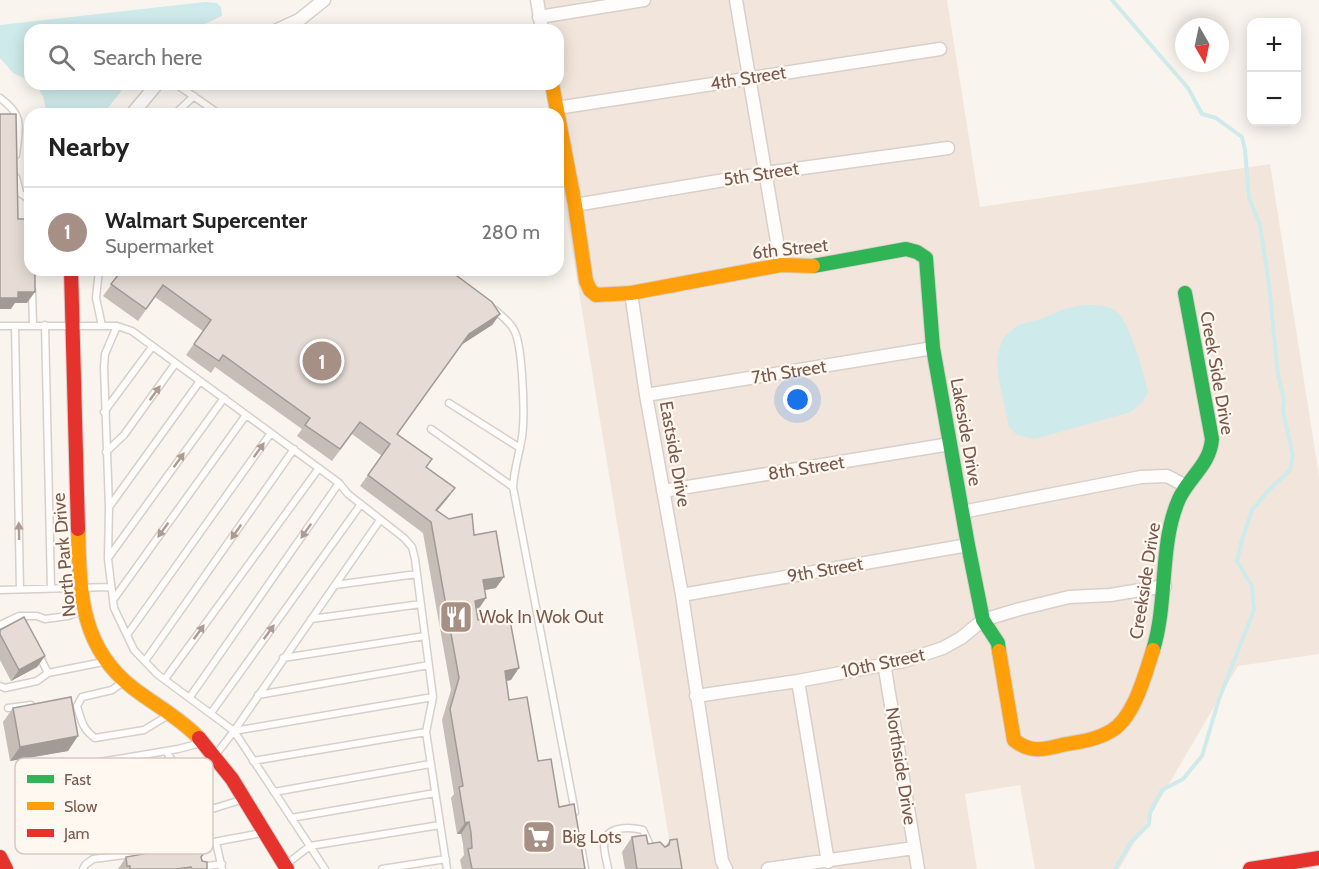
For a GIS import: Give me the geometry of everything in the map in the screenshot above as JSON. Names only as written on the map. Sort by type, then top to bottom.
[{"type":"main road","points":[[553,90],[557,108]]},
{"type":"main road","points":[[564,146],[586,281],[590,290],[596,296],[631,293]]},
{"type":"main road","name":"6th Street","points":[[631,293],[781,265],[813,266],[906,249],[917,252]]},
{"type":"main road","name":"Lakeside Drive","points":[[917,252],[926,258],[933,348],[983,620]]},
{"type":"main road","name":"North Park Drive","points":[[71,276],[75,483],[81,588],[92,639],[112,670],[170,714],[203,743],[244,799],[286,867]]},
{"type":"main road","name":"Creek Side Drive","points":[[1185,293],[1212,439],[1212,452],[1206,464],[1186,486]]},
{"type":"main road","name":"Creekside Drive","points":[[983,620],[998,643],[1014,740],[1022,748],[1033,751],[1095,739],[1118,727],[1129,713],[1150,661],[1161,620],[1170,530],[1174,512],[1186,486]]},
{"type":"main road","points":[[0,857],[6,869]]},
{"type":"main road","points":[[1250,869],[1319,858]]},
{"type":"street","points":[[290,24],[299,20],[324,0]]},
{"type":"street","points":[[537,0],[541,24]]},
{"type":"street","points":[[539,17],[644,0]]},
{"type":"street","points":[[736,0],[781,265]]},
{"type":"street","name":"4th Street","points":[[557,108],[940,49]]},
{"type":"street","points":[[137,108],[152,90]]},
{"type":"street","name":"5th Street","points":[[575,205],[766,172],[948,148]]},
{"type":"street","name":"Eastside Drive","points":[[631,293],[646,395],[682,595],[722,861],[726,869]]},
{"type":"street","name":"7th Street","points":[[646,395],[933,348]]},
{"type":"street","name":"8th Street","points":[[663,491],[950,444]]},
{"type":"street","points":[[962,512],[1141,477],[1167,476],[1186,486]]},
{"type":"street","name":"9th Street","points":[[682,595],[968,545]]},
{"type":"street","name":"10th Street","points":[[696,696],[798,681],[904,661],[943,648],[961,638],[983,620],[1069,597],[1110,595],[1165,586]]},
{"type":"street","name":"Northside Drive","points":[[884,663],[918,869]]},
{"type":"street","points":[[798,681],[828,862]]},
{"type":"street","points":[[768,869],[914,848]]},
{"type":"lane","points":[[185,90],[210,108]]},
{"type":"lane","points":[[181,108],[194,96]]},
{"type":"lane","points":[[0,98],[14,107],[19,123],[14,168],[20,193],[24,196]]},
{"type":"lane","points":[[98,276],[96,298],[102,326]]},
{"type":"lane","points":[[32,281],[33,326]]},
{"type":"lane","points":[[485,303],[504,317],[515,331],[520,357],[523,413],[513,487],[576,823]]},
{"type":"lane","points":[[45,325],[51,588]]},
{"type":"lane","points":[[0,326],[117,326],[132,331],[339,483],[348,494],[404,538],[412,547],[433,697],[426,732],[447,869]]},
{"type":"lane","points":[[15,326],[20,589]]},
{"type":"lane","points":[[117,326],[105,354],[104,368],[109,507],[108,559],[114,608],[134,650],[165,679],[234,731],[325,869]]},
{"type":"lane","points":[[104,412],[152,347]]},
{"type":"lane","points":[[106,452],[124,435],[175,364]]},
{"type":"lane","points":[[109,507],[200,381]]},
{"type":"lane","points":[[108,559],[224,398]]},
{"type":"lane","points":[[449,403],[520,448]]},
{"type":"lane","points":[[112,600],[246,415]]},
{"type":"lane","points":[[431,429],[513,487]]},
{"type":"lane","points":[[127,634],[271,433]]},
{"type":"lane","points":[[145,661],[294,450]]},
{"type":"lane","points":[[165,679],[319,468]]},
{"type":"lane","points":[[190,698],[339,483]]},
{"type":"lane","points":[[211,713],[361,504]]},
{"type":"lane","points":[[214,756],[234,731],[380,520]]},
{"type":"lane","points":[[335,585],[417,574]]},
{"type":"lane","points":[[0,590],[110,587]]},
{"type":"lane","points":[[311,619],[421,604]]},
{"type":"lane","points":[[0,625],[19,616],[36,616],[45,619],[68,616],[84,610]]},
{"type":"lane","points":[[19,616],[24,626]]},
{"type":"lane","points":[[284,658],[425,636]]},
{"type":"lane","points":[[33,645],[48,673]]},
{"type":"lane","points":[[0,686],[5,688],[37,681],[48,673],[105,661]]},
{"type":"lane","points":[[258,695],[429,665]]},
{"type":"lane","points":[[72,698],[112,690],[124,681]]},
{"type":"lane","points":[[82,697],[77,706],[84,727],[95,738],[144,730],[170,714]]},
{"type":"lane","points":[[234,731],[433,697]]},
{"type":"lane","points":[[8,708],[40,703]]},
{"type":"lane","points":[[253,761],[426,732]]},
{"type":"lane","points":[[125,758],[203,743]]},
{"type":"lane","points":[[166,751],[170,758]]},
{"type":"lane","points":[[274,792],[430,764]]},
{"type":"lane","points":[[291,818],[435,793]]},
{"type":"lane","points":[[213,807],[244,799]]},
{"type":"lane","points":[[286,867],[310,846],[440,825]]},
{"type":"lane","points":[[608,869],[604,844],[606,838],[614,830],[629,827],[643,830],[655,856]]},
{"type":"lane","points":[[213,842],[266,832]]},
{"type":"lane","points":[[579,834],[585,869]]},
{"type":"lane","points":[[198,868],[222,866],[216,842]]},
{"type":"lane","points":[[83,869],[85,864],[93,859],[131,854]]},
{"type":"lane","points":[[382,869],[446,859]]},
{"type":"shaded area","points":[[531,0],[947,0],[980,207],[1270,164],[1319,476],[1319,654],[1238,666],[1119,869],[1035,869],[1020,785],[965,794],[977,869],[674,869],[564,201],[564,108],[558,108],[558,90],[564,90],[564,24],[535,24]]},
{"type":"water","points":[[205,2],[217,3],[221,7],[222,16],[205,24],[24,24],[24,78],[13,73],[0,58],[0,25]]},
{"type":"water","points":[[39,90],[122,90],[108,108],[46,108]]},
{"type":"water","points":[[1082,305],[1111,308],[1123,319],[1144,374],[1148,392],[1142,403],[1131,412],[1035,439],[1017,435],[1009,427],[998,376],[997,357],[1003,338],[1018,325]]},
{"type":"building","points":[[0,114],[16,114],[18,219],[24,219],[24,276],[35,276],[35,292],[18,292],[18,298],[0,298]]},
{"type":"building","points":[[117,276],[457,276],[492,302],[500,314],[469,334],[397,434],[432,459],[426,467],[455,488],[436,510],[449,519],[472,514],[474,535],[496,531],[504,577],[483,580],[486,598],[475,601],[478,620],[509,615],[519,668],[505,671],[509,700],[527,697],[538,761],[551,759],[559,807],[574,804],[585,869],[472,869],[468,849],[472,848],[471,833],[469,822],[465,823],[459,787],[463,786],[450,709],[459,678],[431,522],[368,475],[390,444],[360,422],[340,449],[305,425],[310,418],[223,355],[219,361],[194,344],[211,320],[163,285],[146,309],[111,284]]},
{"type":"building","points":[[24,617],[45,656],[19,670],[0,630]]},
{"type":"building","points":[[71,697],[78,736],[20,747],[13,708]]},
{"type":"building","points":[[646,835],[648,844],[660,842],[665,847],[669,845],[670,840],[677,839],[682,869],[637,869],[632,837]]},
{"type":"building","points":[[143,854],[203,854],[201,857],[202,861],[207,862],[207,869],[192,869],[191,867],[130,869],[130,866],[127,866],[126,857]]},
{"type":"waterway","points":[[1112,0],[1188,88],[1202,114],[1216,118],[1242,137],[1249,198],[1260,225],[1278,375],[1284,400],[1283,411],[1293,456],[1290,470],[1252,510],[1242,540],[1237,561],[1252,586],[1254,610],[1219,699],[1202,756],[1183,779],[1162,790],[1150,813],[1149,824],[1131,842],[1115,869]]},
{"type":"traffic: fast","points":[[813,266],[906,249],[926,258],[933,348],[968,545],[983,620],[998,643],[999,651]]},
{"type":"traffic: fast","points":[[1153,650],[1161,612],[1166,554],[1173,516],[1183,491],[1203,464],[1212,439],[1185,293]]},
{"type":"traffic: slow","points":[[553,90],[557,108]]},
{"type":"traffic: slow","points":[[564,147],[586,281],[590,290],[596,295],[631,293],[781,265],[813,266]]},
{"type":"traffic: slow","points":[[78,529],[80,574],[86,616],[92,636],[102,654],[115,672],[133,688],[176,718],[199,738]]},
{"type":"traffic: slow","points":[[999,651],[1014,740],[1031,749],[1037,749],[1093,739],[1119,725],[1138,695],[1153,650]]},
{"type":"traffic: jam","points":[[71,276],[78,529]]},
{"type":"traffic: jam","points":[[199,738],[232,779],[287,869]]},
{"type":"traffic: jam","points":[[0,857],[6,869]]},
{"type":"traffic: jam","points":[[1250,869],[1319,858]]},
{"type":"place","name":"Walmart Supercenter","points":[[322,361]]},
{"type":"place","name":"Wok In Wok Out","points":[[456,617]]},
{"type":"place","name":"Big Lots","points":[[539,837]]}]
